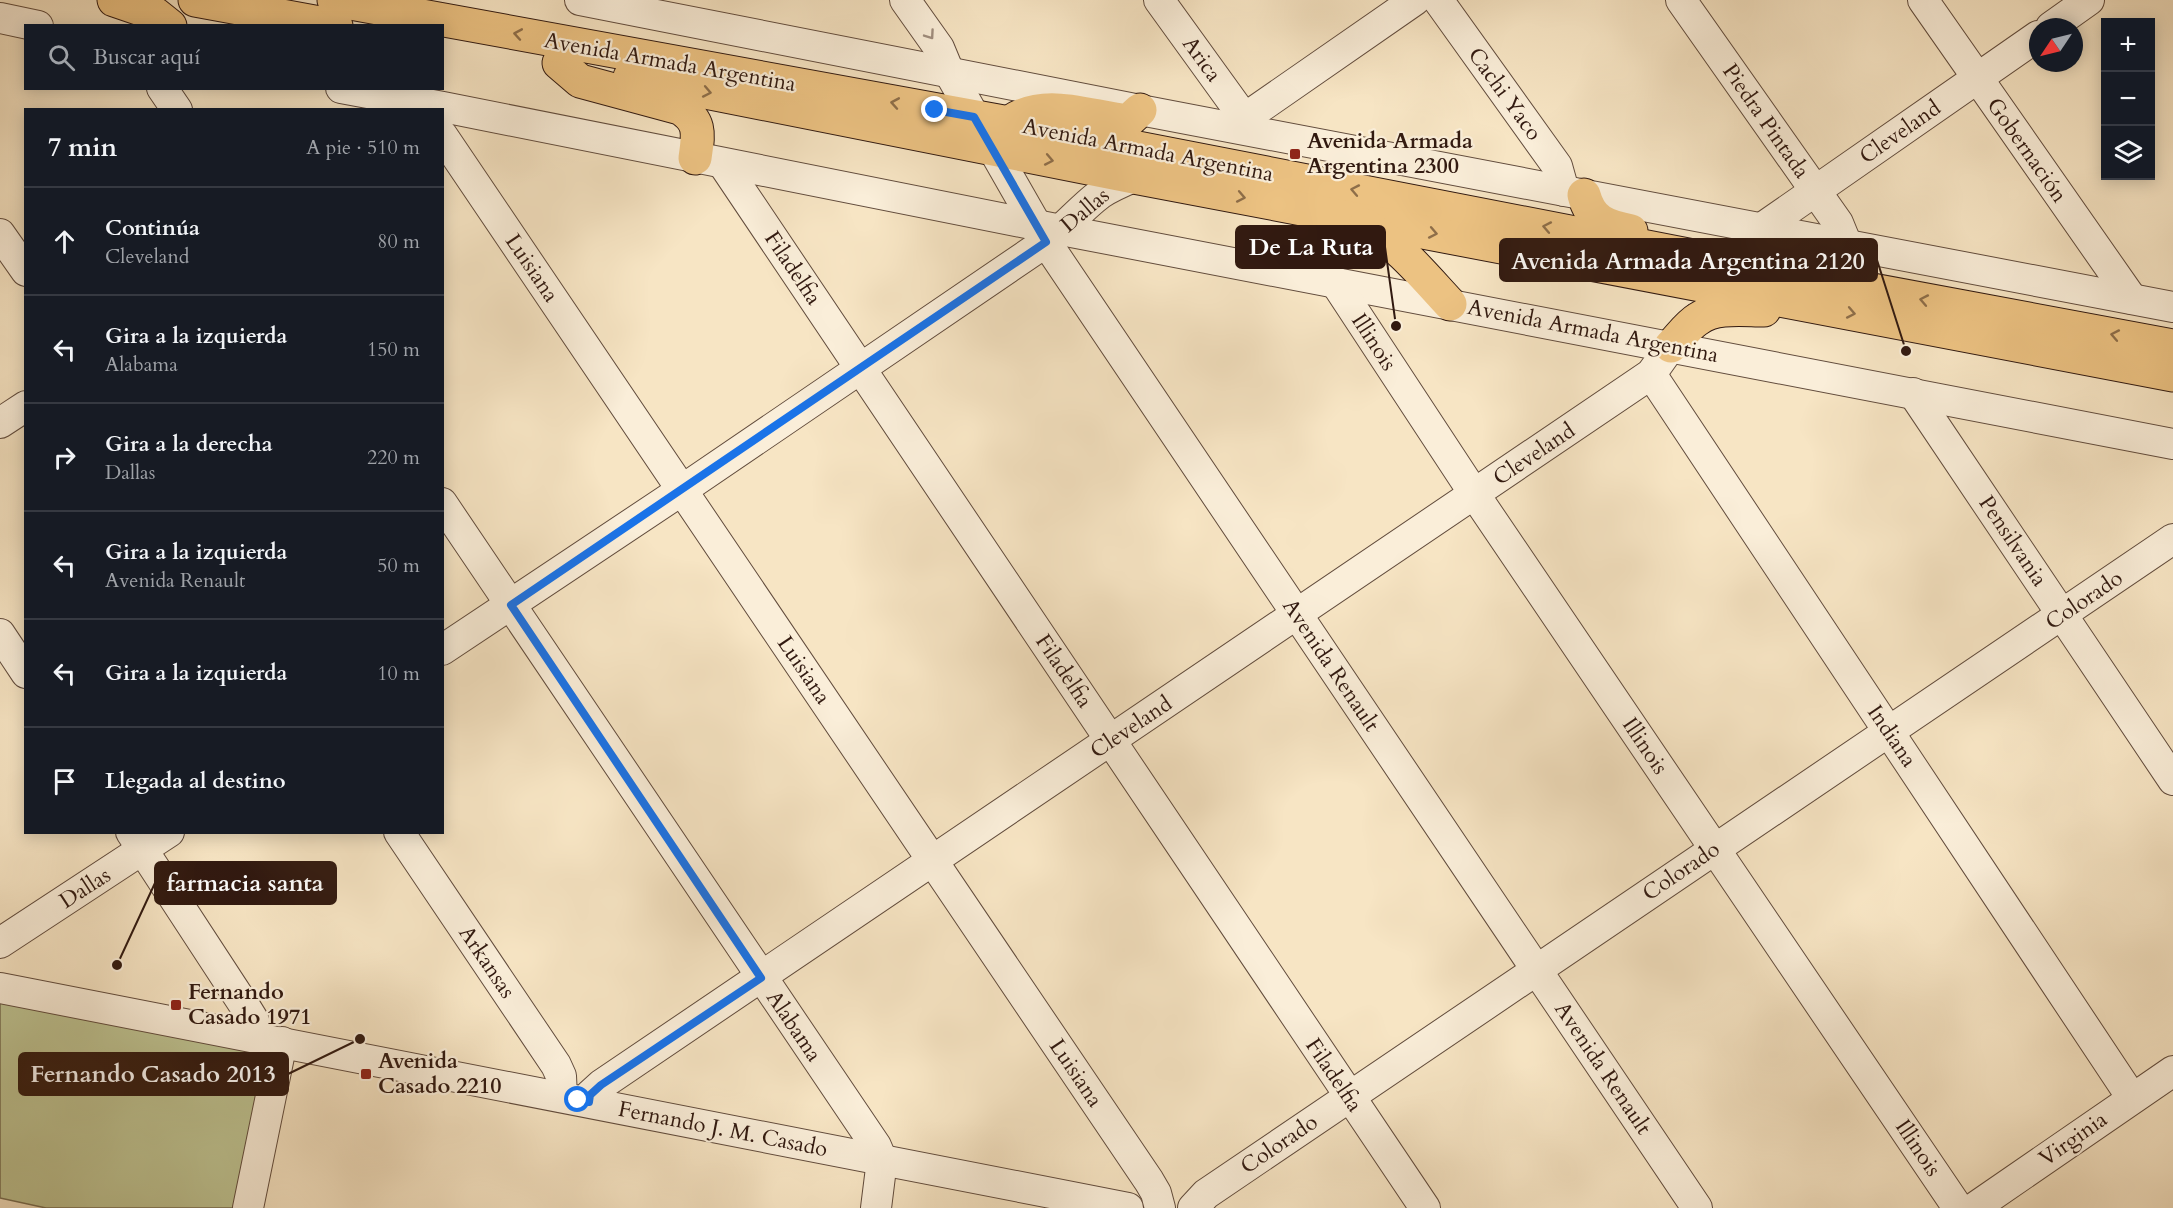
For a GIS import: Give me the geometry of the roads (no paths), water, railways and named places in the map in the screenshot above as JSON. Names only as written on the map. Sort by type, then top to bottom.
[{"type":"main road","points":[[114,0],[148,11],[167,24]]},
{"type":"main road","points":[[195,0],[325,24]]},
{"type":"main road","name":"Avenida Armada Argentina","points":[[334,0],[974,117],[1000,136],[1134,177],[2173,375]]},
{"type":"main road","name":"Avenida Armada Argentina","points":[[444,44],[1000,136],[1765,270],[2173,346]]},
{"type":"main road","points":[[559,63],[580,81],[680,108],[688,113],[694,120],[709,161]]},
{"type":"main road","points":[[1000,136],[1019,116],[1031,111],[1053,108],[1128,121],[1140,110]]},
{"type":"main road","points":[[1574,193],[1599,220],[1613,227],[1712,249],[1765,270]]},
{"type":"main road","points":[[1353,218],[1382,235],[1398,249],[1450,304]]},
{"type":"main road","points":[[1671,346],[1697,319],[1710,313],[1724,310],[1778,310],[1811,305]]},
{"type":"main road","points":[[2103,361],[2154,387],[2173,392]]},
{"type":"street","name":"Avenida Armada Argentina","points":[[580,0],[1140,110],[1238,123],[1574,193],[2173,307]]},
{"type":"street","points":[[905,0],[939,48],[948,72],[974,117]]},
{"type":"street","name":"Arica","points":[[1159,0],[1238,123]]},
{"type":"street","points":[[1238,123],[1415,0]]},
{"type":"street","name":"Cachi Yaco","points":[[1438,0],[1574,193]]},
{"type":"street","name":"Piedra Pintada","points":[[1681,0],[1838,223],[1847,245]]},
{"type":"street","name":"Gobernación","points":[[1923,0],[2132,299]]},
{"type":"street","points":[[2064,18],[2089,0]]},
{"type":"street","points":[[0,18],[28,24]]},
{"type":"street","name":"Cleveland","points":[[1762,228],[2029,42]]},
{"type":"street","points":[[163,90],[176,108]]},
{"type":"street","name":"Avenida Armada Argentina","points":[[348,90],[411,108]]},
{"type":"street","name":"Avenida Armada Argentina","points":[[444,117],[709,161],[1048,232],[1335,282],[2173,444]]},
{"type":"street","name":"Luisiana","points":[[444,119],[682,490],[1149,1181],[1156,1193],[1160,1208]]},
{"type":"street","name":"Avenida Renault","points":[[1000,136],[1048,232],[1297,615],[1697,1208]]},
{"type":"street","name":"Filadelfia","points":[[709,161],[859,368],[1425,1208]]},
{"type":"street","name":"Dallas","points":[[444,649],[682,490],[859,368],[1098,195],[1134,177]]},
{"type":"street","points":[[0,234],[24,268]]},
{"type":"street","name":"Illinois","points":[[1335,282],[1475,495],[1958,1208]]},
{"type":"street","name":"Cleveland","points":[[575,1100],[590,1095],[601,1085],[1651,374],[1671,346]]},
{"type":"street","name":"Indiana","points":[[1651,374],[2132,1098]]},
{"type":"street","name":"Pensilvania","points":[[1913,393],[2173,780]]},
{"type":"street","points":[[0,423],[24,407]]},
{"type":"street","name":"Alabama","points":[[444,506],[876,1146],[882,1160]]},
{"type":"street","name":"Colorado","points":[[1193,1208],[1206,1194],[2173,539]]},
{"type":"street","points":[[0,634],[24,669]]},
{"type":"street","name":"Dallas","points":[[0,943],[137,842],[163,834]]},
{"type":"street","name":"Arkansas","points":[[400,834],[556,1065],[575,1100]]},
{"type":"street","points":[[137,842],[254,1021],[270,1040],[248,1208]]},
{"type":"street","name":"Fernando J. M. Casado","points":[[0,988],[1128,1208]]},
{"type":"street","name":"Virginia","points":[[1974,1208],[2173,1071]]},
{"type":"street","points":[[876,1208],[882,1160]]},
{"type":"place","name":"Avenida Armada Argentina 2300","points":[[1295,154]]},
{"type":"place","name":"De La Ruta","points":[[1396,326]]},
{"type":"place","name":"Avenida Armada Argentina 2120","points":[[1906,351]]},
{"type":"place","name":"farmacia santa","points":[[117,965]]},
{"type":"place","name":"Fernando Casado 1971","points":[[176,1005]]},
{"type":"place","name":"Fernando Casado 2013","points":[[360,1039]]},
{"type":"place","name":"Avenida Casado 2210","points":[[366,1074]]}]
